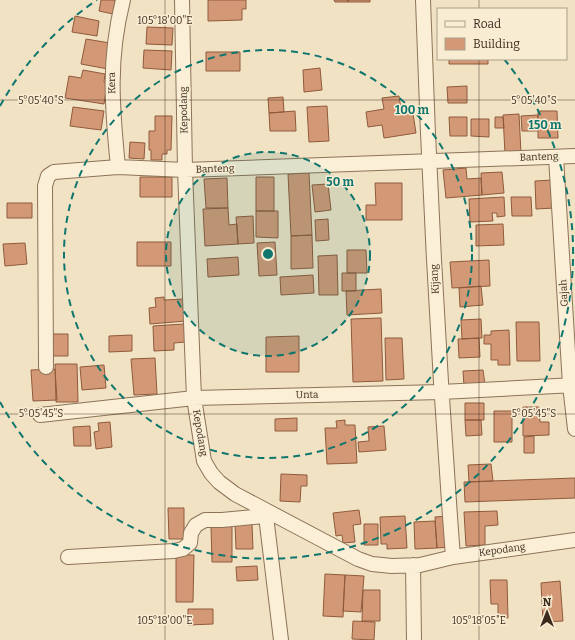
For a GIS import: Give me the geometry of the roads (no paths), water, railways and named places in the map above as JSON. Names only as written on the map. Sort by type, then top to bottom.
[{"type":"street","name":"Kera","points":[[118,167],[113,116],[112,66],[117,25],[123,0]]},
{"type":"street","name":"Kepodang","points":[[182,0],[185,170],[194,398],[204,461],[211,473],[219,482],[235,494],[270,515],[358,559],[372,564],[392,566],[413,565],[453,557],[575,540]]},
{"type":"street","name":"Kijang","points":[[423,0],[428,160],[441,392],[453,557]]},
{"type":"street","name":"Banteng","points":[[46,367],[45,186],[48,176],[54,172],[118,167],[185,170],[428,160],[575,156]]},
{"type":"street","name":"Gajah","points":[[556,157],[575,429]]},
{"type":"street","name":"Unta","points":[[40,415],[194,398],[441,392],[572,385]]},
{"type":"street","points":[[68,557],[174,551],[183,549],[190,543],[191,533],[196,525],[205,520],[222,520],[270,515],[281,640]]},
{"type":"street","points":[[413,565],[414,640]]}]
